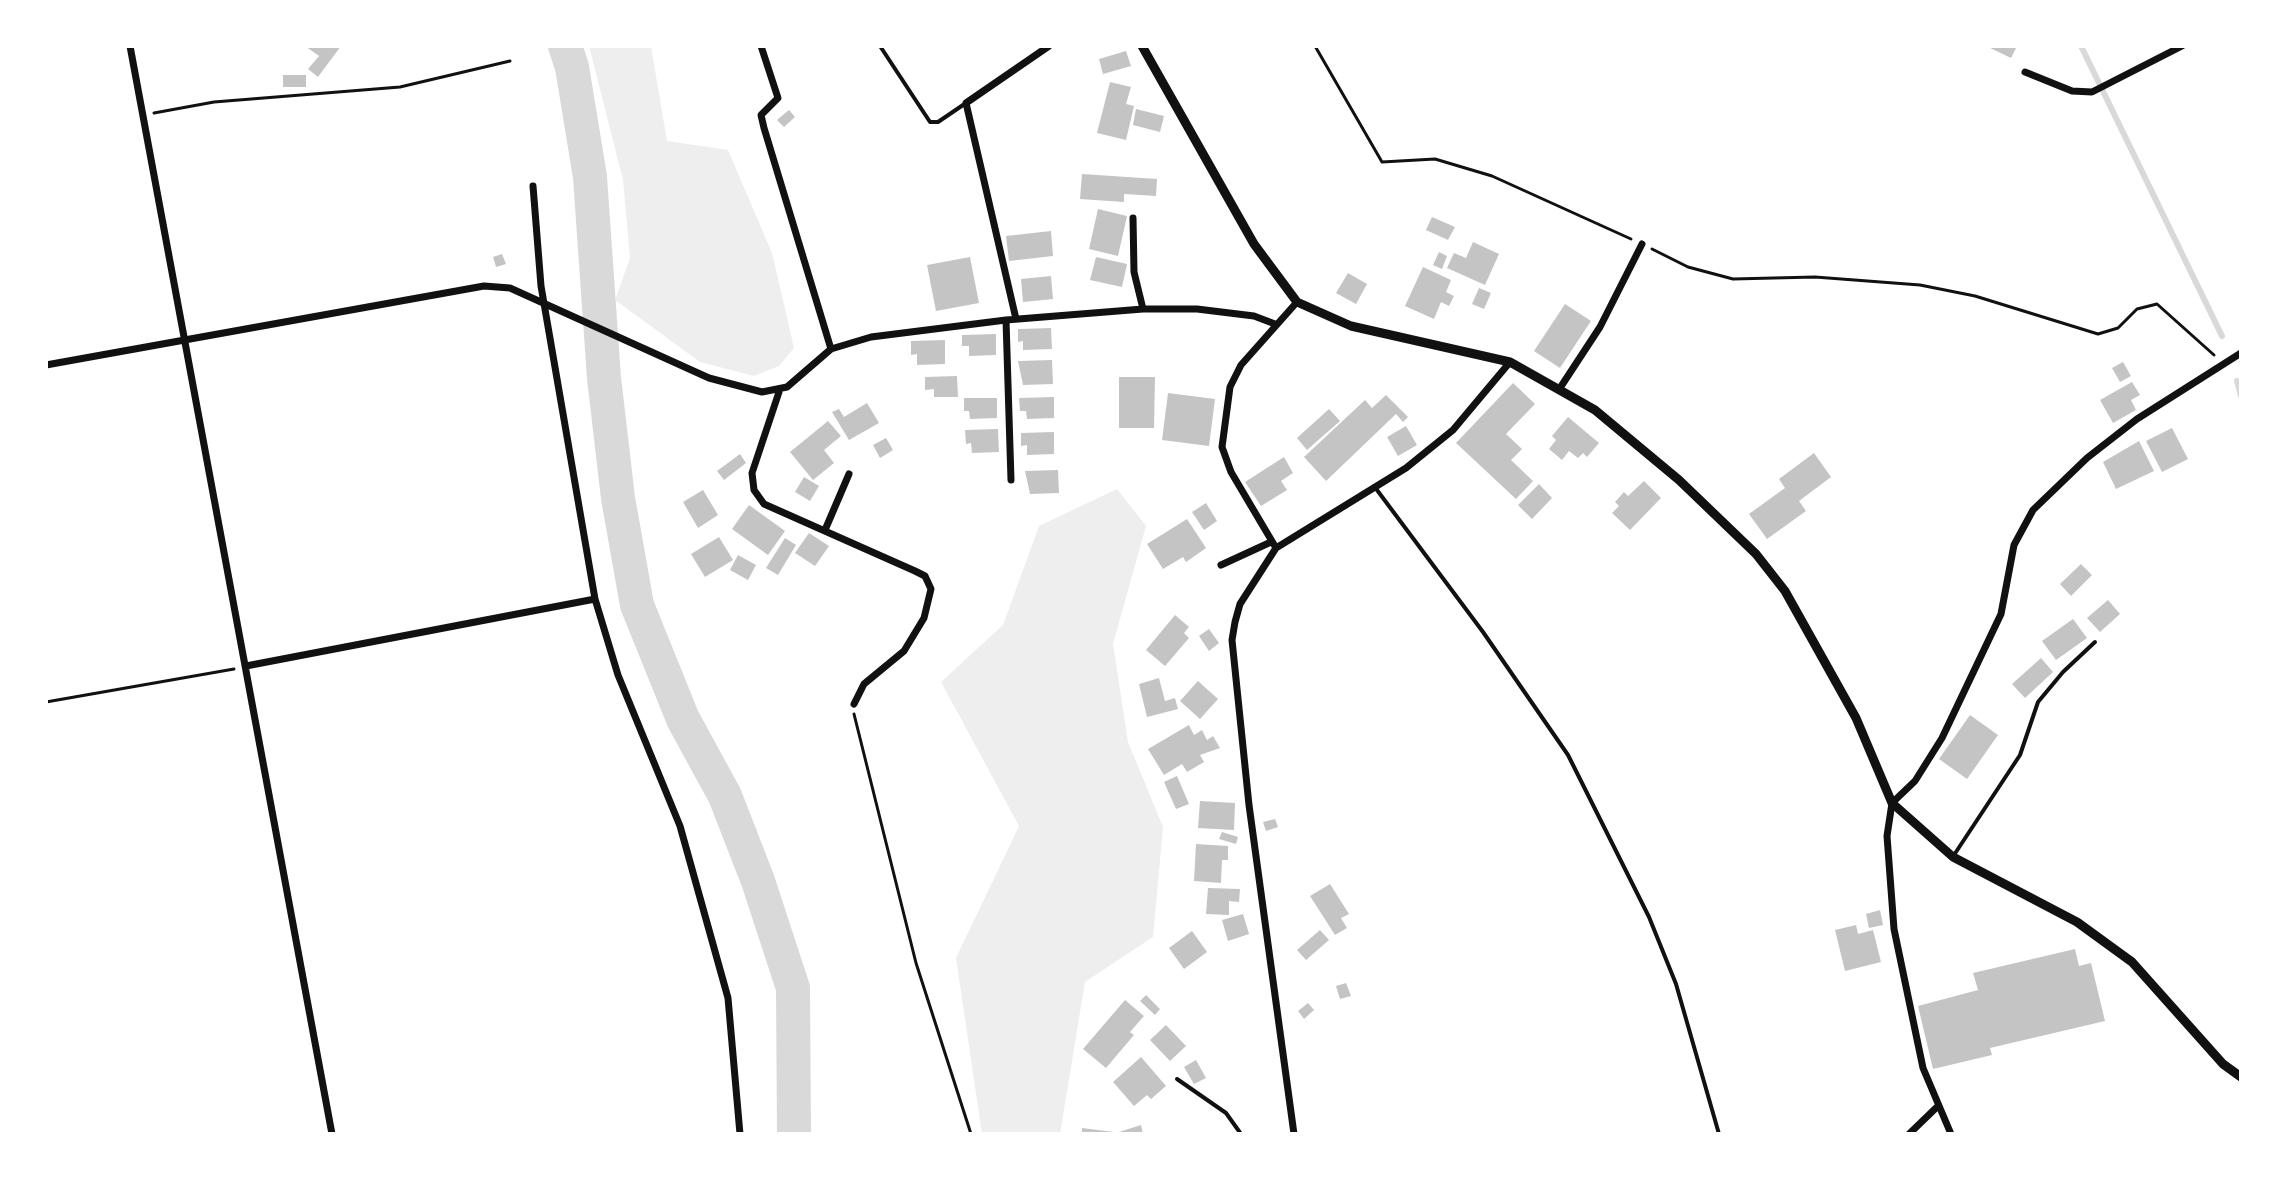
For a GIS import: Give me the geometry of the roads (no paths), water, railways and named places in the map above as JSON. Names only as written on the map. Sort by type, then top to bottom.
[{"type":"street","points":[[130,46],[332,1134]]},
{"type":"street","points":[[761,46],[778,98],[761,115],[764,128],[831,349]]},
{"type":"street","points":[[1016,319],[966,103],[1049,46]]},
{"type":"street","points":[[1142,46],[1254,244],[1297,302],[1351,326],[1510,362],[1595,410],[1679,480],[1756,554],[1785,591],[1849,704],[1892,803],[1953,857],[2077,922],[2132,962],[2223,1064],[2241,1077]]},
{"type":"street","points":[[2025,72],[2072,91],[2092,92],[2182,46]]},
{"type":"street","points":[[533,186],[541,286],[595,599],[618,675],[680,826],[724,985],[740,1134]]},
{"type":"street","points":[[1133,218],[1134,272],[1143,309]]},
{"type":"street","points":[[1560,388],[1600,327],[1642,244]]},
{"type":"street","points":[[46,365],[484,286],[510,288],[709,378],[744,389],[779,392]]},
{"type":"street","points":[[1274,545],[1224,459],[1222,447],[1230,387],[1241,365],[1297,302]]},
{"type":"street","points":[[854,704],[864,684],[904,651],[924,618],[931,589],[925,576],[764,504],[754,490],[752,473],[755,453],[779,392],[831,349],[871,337],[1006,320],[1143,309],[1197,309],[1254,316],[1275,324]]},
{"type":"street","points":[[1006,320],[1011,480]]},
{"type":"street","points":[[1951,1134],[1938,1106],[1912,1028],[1894,929],[1887,836],[1892,803],[1915,781],[1948,726],[2001,614],[2014,545],[2033,510],[2087,458],[2137,419],[2205,379],[2222,363],[2241,353]]},
{"type":"street","points":[[1221,565],[1274,545],[1406,468],[1453,430],[1510,362]]},
{"type":"street","points":[[825,530],[849,474]]},
{"type":"street","points":[[1274,545],[1240,604],[1232,640],[1270,979],[1294,1134]]},
{"type":"street","points":[[246,666],[595,599]]},
{"type":"street","points":[[1909,1134],[1938,1106]]},
{"type":"lane","points":[[880,46],[930,122],[938,122],[966,103]]},
{"type":"lane","points":[[1374,486],[1483,632],[1568,755],[1649,917],[1676,984],[1719,1134]]},
{"type":"lane","points":[[1953,857],[2020,755],[2038,702],[2063,672],[2095,642]]},
{"type":"lane","points":[[1177,1079],[1226,1113],[1241,1134]]},
{"type":"waterway","points":[[565,46],[572,67],[590,177],[604,378],[618,498],[637,605],[683,719],[725,796],[758,881],[793,988],[794,1134]]},
{"type":"waterway","points":[[2081,46],[2222,336]]},
{"type":"waterway","points":[[2237,381],[2241,396]]}]
